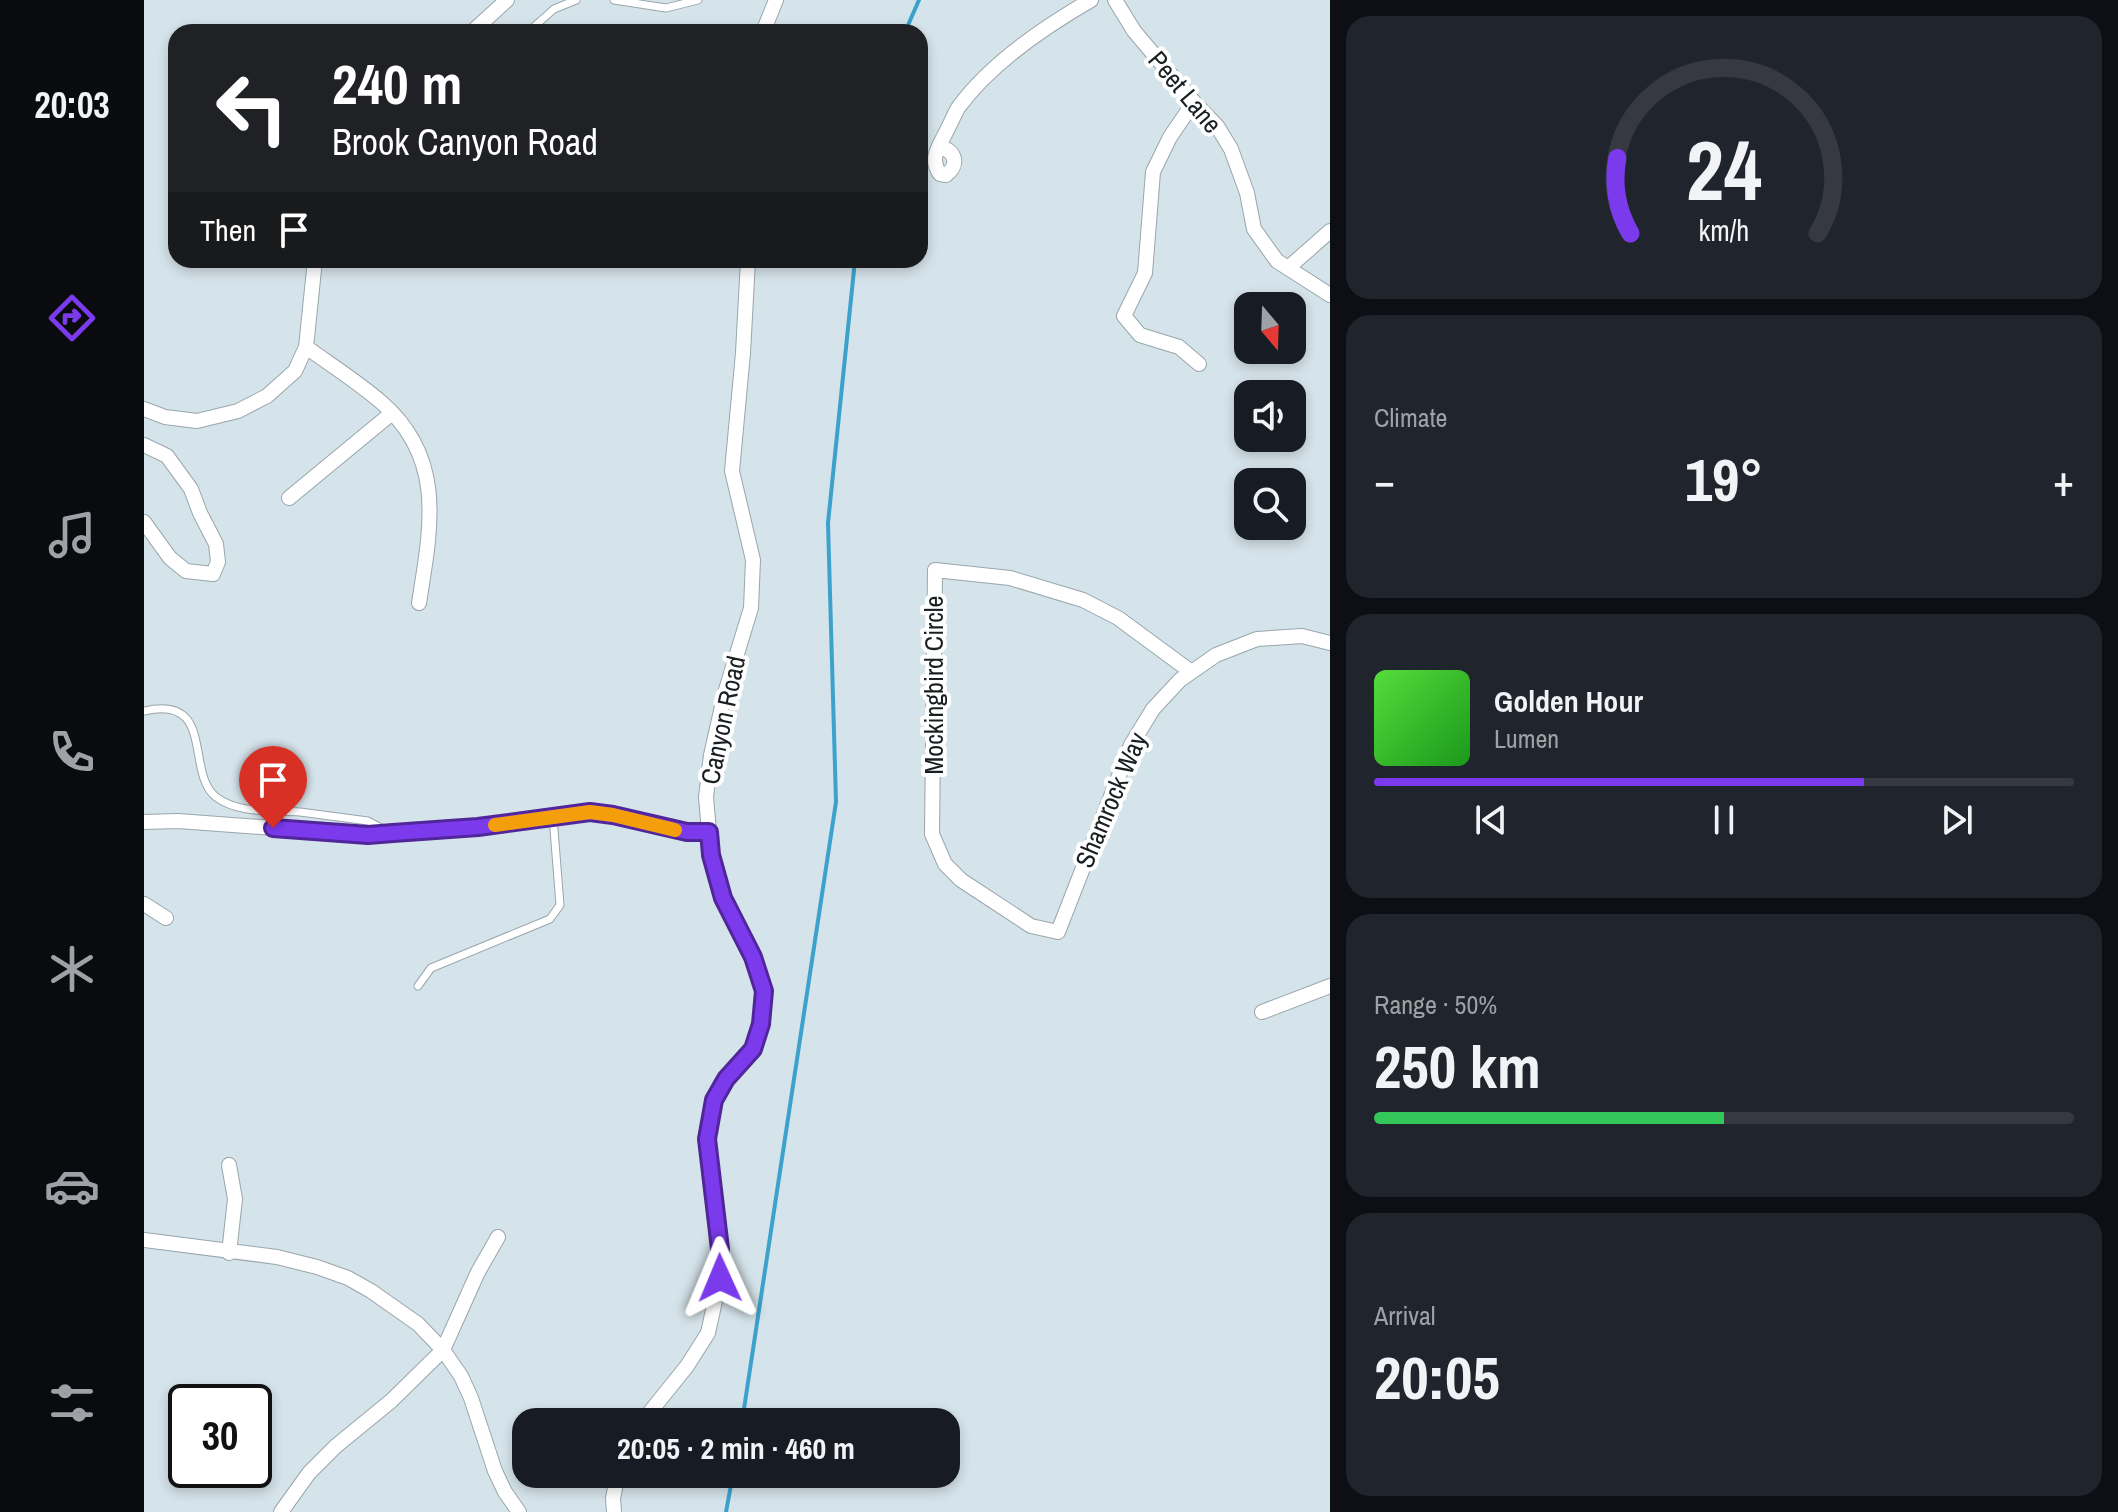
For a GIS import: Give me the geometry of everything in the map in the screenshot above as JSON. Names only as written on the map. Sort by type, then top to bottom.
[{"type":"street","points":[[481,24],[507,0]]},
{"type":"street","points":[[766,24],[776,0]]},
{"type":"street","points":[[939,147],[957,110],[988,75],[1036,35],[1091,0]]},
{"type":"street","name":"Peet Lane","points":[[1115,0],[1134,31],[1217,126],[1231,149],[1247,193],[1254,229],[1277,261],[1330,295]]},
{"type":"street","points":[[1194,102],[1170,137],[1153,172],[1145,273],[1124,316],[1140,335],[1179,347],[1199,364]]},
{"type":"street","points":[[1288,268],[1330,231]]},
{"type":"street","points":[[144,409],[165,417],[197,421],[238,411],[267,396],[295,371],[306,347],[314,268]]},
{"type":"street","name":"Canyon Road","points":[[653,1408],[687,1366],[708,1333],[720,1278],[720,1249],[707,1139],[714,1100],[726,1079],[753,1049],[761,1024],[764,991],[753,957],[723,898],[711,855],[706,797],[711,755],[725,693],[751,608],[753,560],[732,471],[748,268]]},
{"type":"street","points":[[306,347],[381,402],[407,428],[424,462],[429,498],[429,540],[419,603]]},
{"type":"street","points":[[289,498],[392,413]]},
{"type":"street","points":[[144,445],[167,456],[191,489],[216,544],[218,562],[213,574],[186,571],[170,558],[144,522]]},
{"type":"street","name":"Mockingbird Circle","points":[[961,880],[945,864],[932,834],[935,570],[1010,578],[1083,600],[1118,618],[1190,671]]},
{"type":"street","name":"Shamrock Way","points":[[961,880],[1031,926],[1058,932],[1131,745],[1153,709],[1190,671],[1216,655],[1257,639],[1302,636],[1330,643]]},
{"type":"street","points":[[144,822],[178,821],[368,835],[478,827],[590,812],[687,832],[709,832]]},
{"type":"street","points":[[144,904],[166,918]]},
{"type":"street","points":[[1262,1012],[1330,986]]},
{"type":"street","points":[[229,1165],[235,1199],[229,1253]]},
{"type":"street","points":[[281,1512],[309,1473],[336,1446],[391,1401],[443,1350],[478,1272],[498,1237]]},
{"type":"street","points":[[144,1240],[277,1257],[317,1267],[348,1278],[418,1324],[443,1350],[461,1376],[495,1471],[519,1512]]},
{"type":"street","points":[[614,1512],[615,1488]]},
{"type":"lane","points":[[537,24],[554,9],[576,0]]},
{"type":"lane","points":[[614,0],[666,8],[698,0]]},
{"type":"lane","points":[[144,711],[170,709],[183,715],[191,727],[204,779],[213,796],[234,807],[368,821],[393,833]]},
{"type":"lane","points":[[418,986],[431,968],[550,919],[560,905],[553,817]]},
{"type":"waterway","points":[[908,24],[919,0]]},
{"type":"waterway","points":[[744,1408],[836,802],[828,523],[854,268]]},
{"type":"waterway","points":[[726,1512],[730,1488]]},
{"type":"slow traffic","points":[[495,825],[590,812],[675,830]]},
{"type":"route","points":[[273,828],[368,835],[478,827],[590,812],[687,832],[709,832],[711,855],[723,898],[753,957],[764,991],[761,1024],[753,1049],[726,1079],[714,1100],[707,1139],[720,1249],[720,1278]]}]
